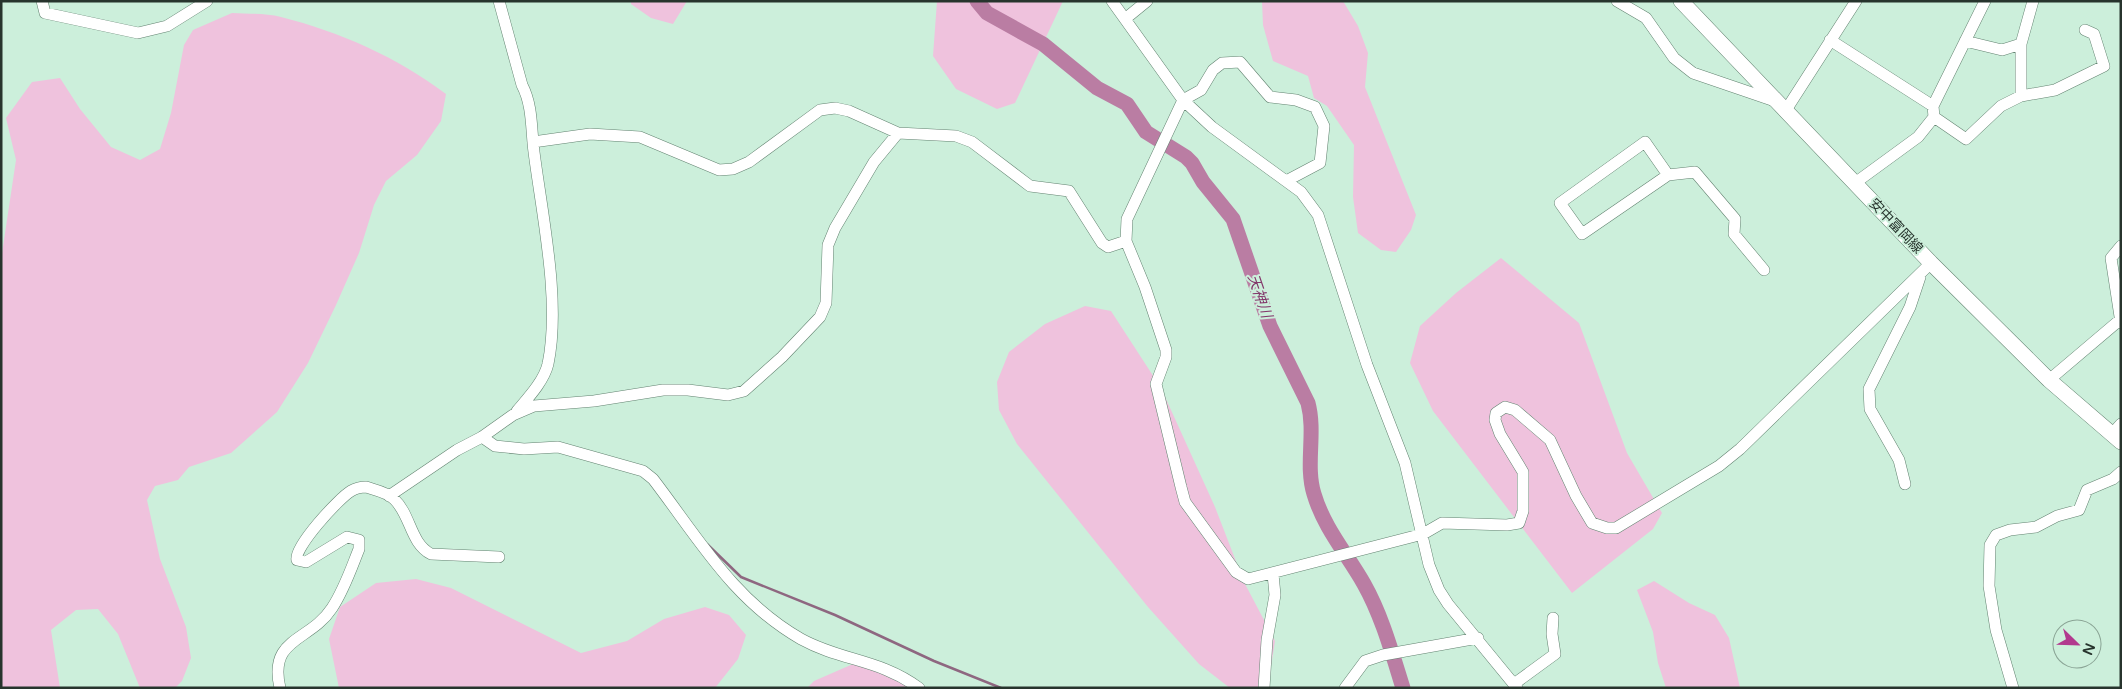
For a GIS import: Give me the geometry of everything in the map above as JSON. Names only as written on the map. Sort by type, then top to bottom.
[{"type":"main road","name":"安中富岡線","points":[[1681,1],[1855,183],[1926,268],[2049,380],[2118,433]]},
{"type":"street","points":[[42,1],[45,13],[138,33],[167,26],[207,1]]},
{"type":"street","points":[[389,496],[513,415],[533,393],[547,366],[549,354],[549,264],[532,122],[526,93],[516,66],[499,1]]},
{"type":"street","points":[[1112,1],[1183,100],[1212,127],[1286,181],[1311,203],[1326,234],[1367,365],[1405,463],[1429,564],[1440,590],[1458,616],[1516,686],[1555,654],[1552,634],[1554,618]]},
{"type":"street","points":[[1125,19],[1148,1]]},
{"type":"street","points":[[1616,1],[1646,18],[1674,58],[1693,73],[1781,106],[1830,40],[1856,1]]},
{"type":"street","points":[[1855,183],[1918,137],[1934,112],[1985,1]]},
{"type":"street","points":[[2020,96],[2021,44],[2033,1]]},
{"type":"street","points":[[1830,40],[1934,112],[1966,139],[2001,106],[2020,96],[2055,90],[2104,66],[2094,34],[2085,30]]},
{"type":"street","points":[[1966,41],[2002,50],[2021,44]]},
{"type":"street","points":[[1286,181],[1320,163],[1324,126],[1315,107],[1296,100],[1270,97],[1240,62],[1222,63],[1213,70],[1201,90],[1183,100],[1159,147],[1127,218],[1126,241],[1145,287],[1166,350],[1166,357],[1156,384],[1185,502],[1236,572],[1248,579],[1423,534],[1442,523],[1508,525],[1519,523],[1524,511],[1524,472],[1500,434],[1495,420],[1496,413],[1505,408],[1515,410],[1550,440],[1576,496],[1592,523],[1607,528],[1616,528],[1720,466],[1785,406],[1926,268]]},
{"type":"street","points":[[533,142],[590,134],[640,137],[719,170],[733,169],[749,162],[820,110],[835,108],[849,111],[898,132],[956,136],[972,142],[1030,186],[1069,190],[1102,243],[1108,247],[1126,241]]},
{"type":"street","points":[[513,415],[542,404],[594,401],[663,390],[688,390],[728,396],[744,391],[782,357],[820,317],[826,302],[828,246],[835,228],[874,162],[898,132]]},
{"type":"street","points":[[1668,175],[1645,142],[1560,203],[1582,234],[1668,175],[1695,172],[1734,219],[1734,234],[1764,270]]},
{"type":"street","points":[[2049,380],[2120,321],[2111,258],[2121,246]]},
{"type":"street","points":[[2111,258],[2121,267]]},
{"type":"street","points":[[1905,484],[1899,460],[1870,409],[1868,389],[1910,306],[1926,268]]},
{"type":"street","points":[[482,437],[495,446],[524,449],[558,447],[643,472],[654,479],[741,594],[766,617],[802,639],[830,652],[868,662],[902,675],[919,688]]},
{"type":"street","points":[[2013,688],[1996,630],[1990,595],[1990,545],[1996,535],[2010,530],[2036,527],[2057,516],[2079,510],[2084,504],[2087,490],[2113,479],[2121,472]]},
{"type":"street","points":[[280,688],[277,666],[283,650],[331,610],[359,549],[359,540],[347,537],[312,559],[301,562],[296,557],[301,545],[349,492],[359,487],[366,487],[389,496],[402,509],[423,550],[431,554],[499,557]]},
{"type":"street","points":[[1264,688],[1267,640],[1275,595],[1273,574]]},
{"type":"street","points":[[1345,688],[1365,661],[1383,655],[1478,638]]},
{"type":"shaded area","points":[[631,1],[687,1],[673,24],[651,18],[631,4]]},
{"type":"shaded area","points":[[937,1],[1063,1],[1015,103],[997,109],[956,89],[933,56]]},
{"type":"shaded area","points":[[1262,1],[1343,1],[1358,26],[1368,53],[1365,87],[1416,215],[1411,230],[1396,252],[1381,250],[1358,233],[1353,197],[1354,145],[1327,106],[1314,98],[1308,76],[1273,61],[1263,25]]},
{"type":"shaded area","points":[[232,13],[269,15],[303,23],[346,38],[388,57],[446,94],[441,121],[417,155],[386,181],[374,205],[359,253],[336,305],[308,363],[277,412],[231,453],[189,467],[178,480],[155,486],[147,500],[160,559],[186,627],[191,658],[182,681],[175,688],[140,688],[118,634],[98,609],[76,610],[51,630],[60,688],[1,688],[1,260],[16,160],[6,118],[32,82],[60,78],[80,109],[111,147],[140,160],[160,149],[171,113],[184,45],[193,30]]},
{"type":"shaded area","points":[[1501,258],[1579,323],[1627,453],[1662,513],[1653,529],[1572,593],[1433,411],[1410,363],[1420,326],[1456,293]]},
{"type":"shaded area","points":[[1085,306],[1111,311],[1161,388],[1215,507],[1244,582],[1275,641],[1270,673],[1264,688],[1230,688],[1199,664],[1148,607],[1017,444],[999,410],[997,382],[1009,352],[1045,324]]},
{"type":"shaded area","points":[[416,579],[451,588],[581,653],[627,641],[664,619],[705,607],[729,615],[746,635],[738,659],[715,688],[339,688],[329,639],[340,607],[376,583]]},
{"type":"shaded area","points":[[1654,581],[1689,603],[1715,615],[1729,638],[1740,688],[1666,688],[1658,663],[1653,632],[1637,590]]},
{"type":"shaded area","points":[[853,664],[889,675],[917,688],[807,688],[814,681]]},
{"type":"waterway","name":"天神川","points":[[977,1],[987,13],[1043,44],[1097,88],[1127,104],[1146,132],[1186,157],[1192,163],[1203,182],[1233,219],[1270,326],[1308,403],[1311,426],[1311,483],[1318,506],[1330,530],[1370,596],[1386,635],[1403,688]]},
{"type":"waterway","points":[[707,544],[741,577],[835,615],[934,661],[1001,688]]}]
